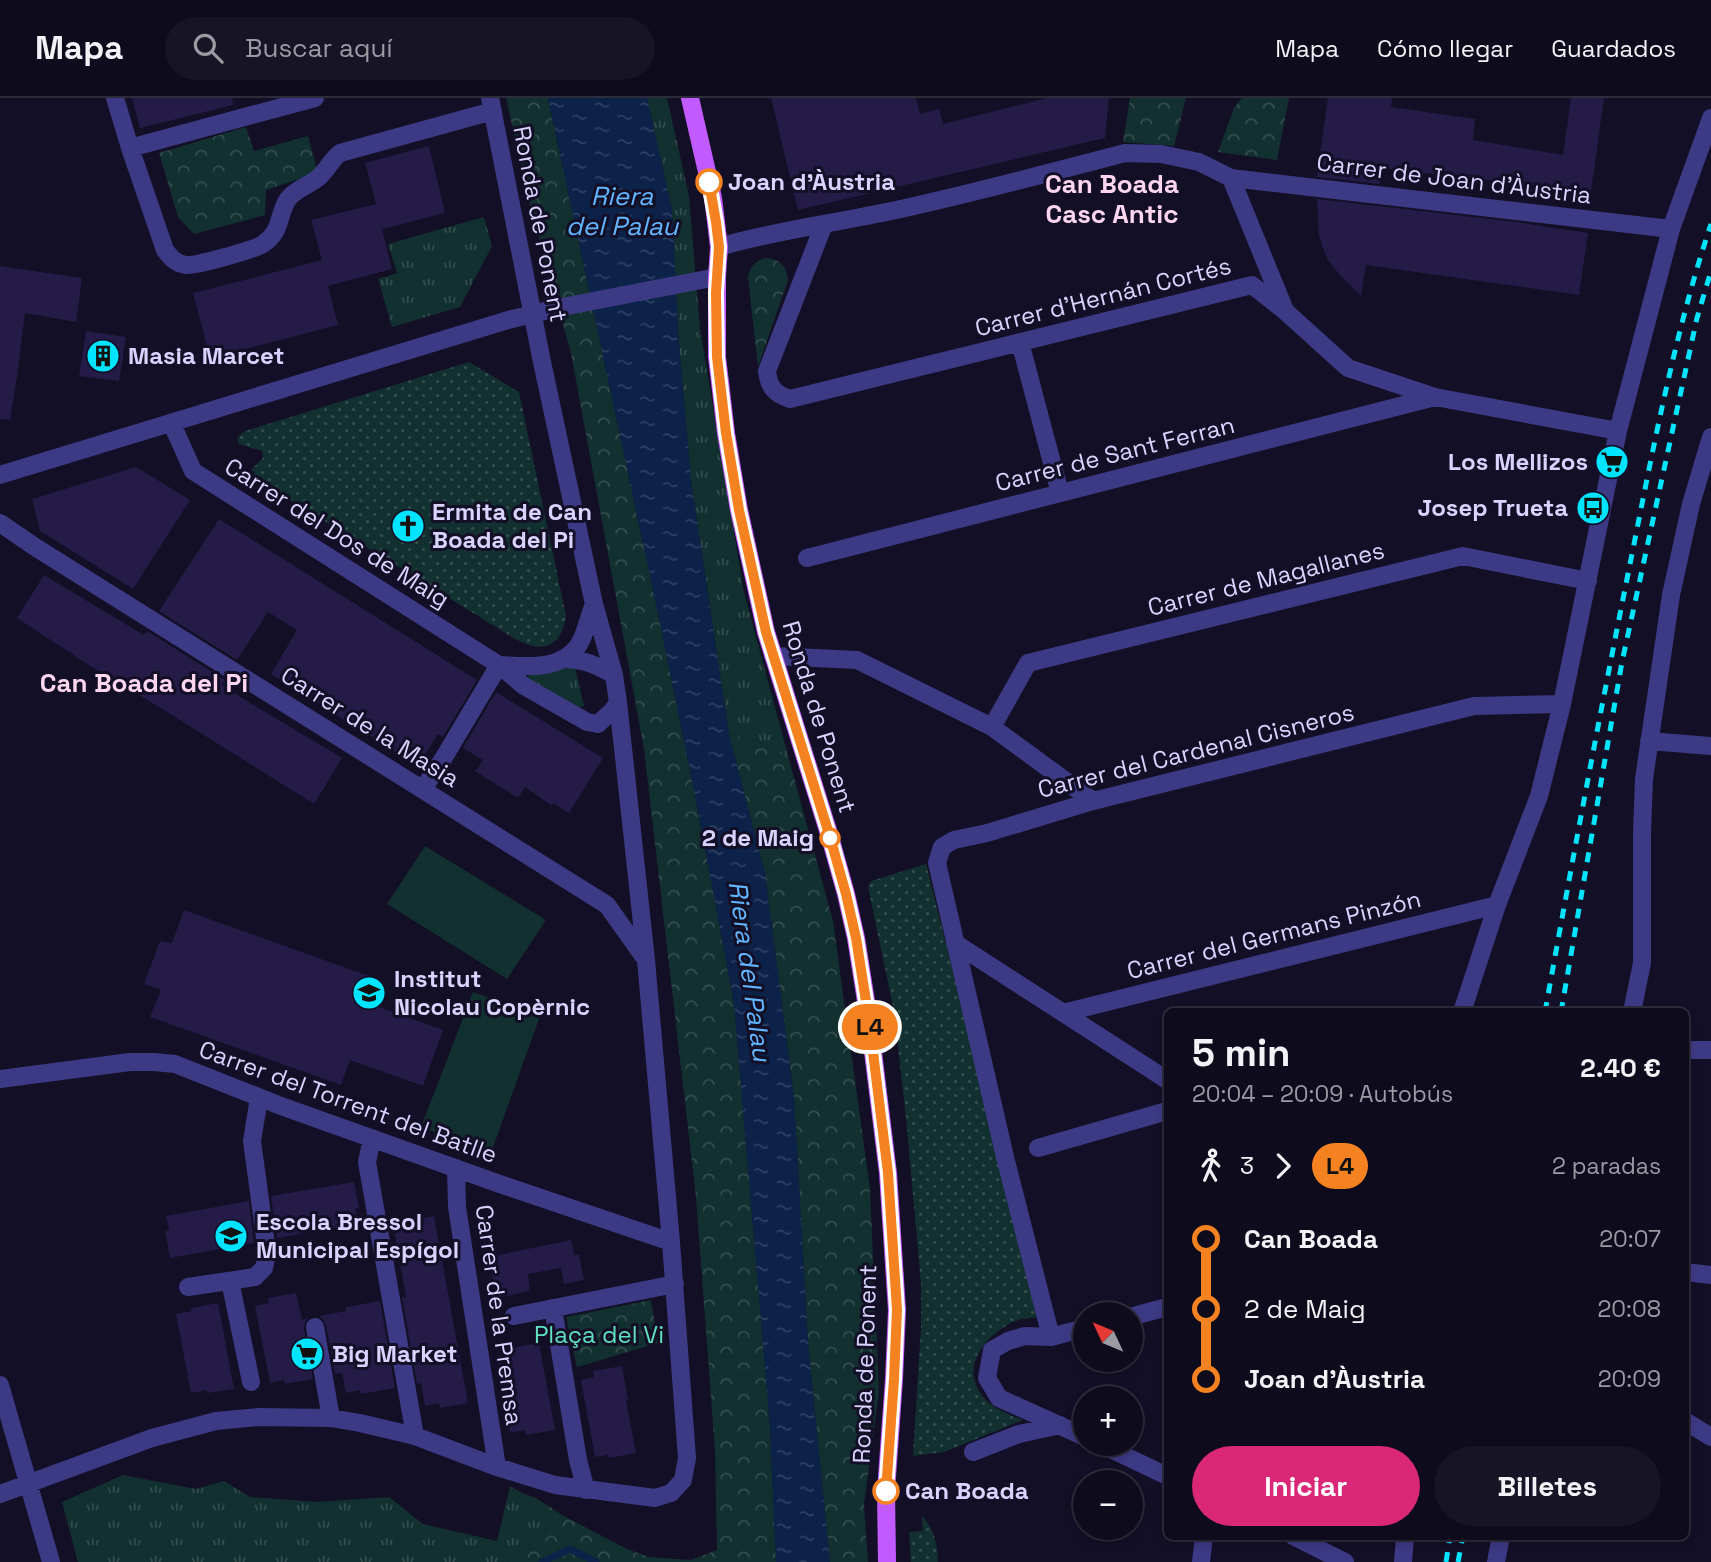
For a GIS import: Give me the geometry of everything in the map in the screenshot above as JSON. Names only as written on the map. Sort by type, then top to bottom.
[{"type":"main road","name":"Ronda de Ponent","points":[[690,98],[713,198],[719,247],[717,357],[726,433],[747,546],[773,656],[846,894],[860,962],[874,1057],[888,1173],[897,1310],[886,1491],[887,1562]]},
{"type":"street","points":[[115,98],[165,250],[174,262],[189,266],[261,246],[274,234],[281,222],[282,209],[290,195],[317,179],[340,153],[491,104]]},
{"type":"street","points":[[130,148],[315,98]]},
{"type":"street","name":"Ronda de Ponent","points":[[491,104],[532,314],[594,604],[614,675],[618,702],[646,960],[675,1284],[687,1458],[682,1480],[671,1493],[655,1498],[586,1490]]},
{"type":"street","points":[[1463,1008],[1497,905],[1539,796],[1562,704],[1618,431],[1671,229],[1711,118]]},
{"type":"street","name":"Carrer de Joan d'Àustria","points":[[719,247],[895,210],[1125,153],[1161,154],[1199,162],[1231,178],[1671,229]]},
{"type":"street","points":[[1231,178],[1285,311]]},
{"type":"street","name":"Carrer d'Hernán Cortés","points":[[824,224],[767,372],[768,382],[776,394],[790,399],[1252,285],[1348,368],[1435,397],[1618,431]]},
{"type":"street","points":[[0,475],[508,320],[717,277]]},
{"type":"street","points":[[1020,342],[1060,493]]},
{"type":"street","name":"Carrer de Sant Ferran","points":[[807,558],[1435,397]]},
{"type":"street","name":"Carrer del Dos de Maig","points":[[172,424],[193,471],[499,665],[524,686],[587,722],[598,724],[618,702]]},
{"type":"street","points":[[1633,1008],[1642,963],[1642,833],[1644,779],[1649,741],[1671,595],[1691,504],[1710,445]]},
{"type":"street","name":"Carrer de la Masia","points":[[0,523],[607,905],[646,960]]},
{"type":"street","name":"Carrer de Magallanes","points":[[992,727],[1028,663],[1450,559],[1463,556],[1588,581]]},
{"type":"street","points":[[565,659],[579,645],[594,604]]},
{"type":"street","points":[[773,656],[857,660],[992,727],[1093,801]]},
{"type":"street","points":[[423,789],[499,665],[541,665],[565,659],[583,660],[614,675]]},
{"type":"street","name":"Carrer del Cardenal Cisneros","points":[[955,943],[937,863],[942,847],[954,839],[987,833],[1093,801],[1474,706],[1562,704]]},
{"type":"street","points":[[1649,741],[1711,746]]},
{"type":"street","points":[[607,905],[621,908],[632,905],[638,898]]},
{"type":"street","name":"Carrer del Germans Pinzón","points":[[1063,1013],[1497,905]]},
{"type":"street","points":[[955,943],[1164,1078]]},
{"type":"street","points":[[955,943],[1051,1337]]},
{"type":"street","points":[[1689,1050],[1711,1050]]},
{"type":"street","name":"Carrer del Torrent del Batlle","points":[[0,1079],[130,1062],[175,1064],[259,1098],[671,1242]]},
{"type":"street","points":[[188,1287],[255,1277],[264,1268],[267,1252],[252,1141],[259,1098]]},
{"type":"street","points":[[1038,1148],[1164,1112]]},
{"type":"street","points":[[372,1138],[367,1162],[415,1436]]},
{"type":"street","name":"Carrer de la Premsa","points":[[456,1168],[457,1207],[497,1468]]},
{"type":"street","points":[[1689,1272],[1711,1275]]},
{"type":"street","points":[[230,1281],[251,1382]]},
{"type":"street","points":[[514,1316],[675,1284]]},
{"type":"street","points":[[0,1494],[152,1438],[216,1421],[259,1418],[331,1418],[360,1423],[415,1436],[497,1468],[555,1485],[586,1490],[578,1460],[553,1308]]},
{"type":"street","points":[[1143,1313],[1164,1308]]},
{"type":"street","points":[[315,1327],[331,1418]]},
{"type":"street","points":[[1073,1331],[1051,1337],[1025,1336],[1008,1341],[992,1350],[987,1378],[999,1398],[1073,1431]]},
{"type":"street","points":[[0,1385],[51,1562]]},
{"type":"street","points":[[1689,1423],[1711,1437]]},
{"type":"street","points":[[973,1452],[1019,1434],[1060,1425]]},
{"type":"street","points":[[1125,1456],[1164,1475]]},
{"type":"street","points":[[1201,1562],[1204,1540]]},
{"type":"street","points":[[1301,1540],[1345,1562]]},
{"type":"street","points":[[1403,1562],[1405,1540]]},
{"type":"street","points":[[1496,1562],[1500,1540]]},
{"type":"green space","points":[[506,98],[548,98],[657,609],[734,1003],[770,1427],[776,1562],[508,1562],[562,1515],[627,1549],[649,1557],[691,1560],[717,1550],[715,1451],[696,1197],[644,749],[571,353],[533,218]]},
{"type":"green space","points":[[647,98],[667,98],[689,196],[700,329],[744,592],[789,759],[755,740],[729,734],[691,481],[678,330],[672,209]]},
{"type":"green space","points":[[1130,98],[1186,98],[1174,146],[1123,142]]},
{"type":"green space","points":[[1242,98],[1289,98],[1277,160],[1218,152],[1234,108]]},
{"type":"green space","points":[[246,127],[254,151],[308,136],[317,169],[311,175],[266,190],[265,215],[194,234],[178,217],[159,153]]},
{"type":"green space","points":[[484,217],[492,246],[460,307],[392,327],[378,279],[397,273],[388,244]]},
{"type":"green space","points":[[764,258],[774,259],[781,264],[788,280],[758,367],[748,277],[753,265]]},
{"type":"green space","points":[[469,362],[519,392],[566,616],[556,640],[543,646],[517,640],[253,477],[255,472],[251,470],[263,458],[262,451],[239,444],[237,439],[245,431]]},
{"type":"green space","points":[[575,667],[584,706],[578,708],[529,680],[528,676],[531,674]]},
{"type":"green space","points":[[729,734],[755,740],[789,759],[833,921],[870,1189],[879,1392],[864,1504],[868,1562],[830,1562],[808,1342],[794,1097],[765,874]]},
{"type":"green space","points":[[425,846],[546,920],[507,979],[387,904]]},
{"type":"green space","points":[[926,864],[1040,1317],[1018,1320],[999,1331],[982,1347],[974,1367],[978,1389],[986,1400],[1023,1420],[944,1452],[913,1456],[921,1284],[894,1011],[868,887],[871,881]]},
{"type":"green space","points":[[473,992],[540,1016],[491,1153],[421,1127]]},
{"type":"green space","name":"Plaça del Vi","points":[[651,1300],[658,1343],[577,1367],[566,1317]]},
{"type":"green space","points":[[123,1475],[196,1489],[224,1481],[250,1497],[316,1502],[389,1497],[423,1524],[497,1541],[510,1486],[536,1498],[562,1515],[508,1562],[78,1562],[62,1502]]},
{"type":"green space","points":[[922,1516],[934,1538],[938,1562],[911,1562],[909,1532],[923,1531]]},
{"type":"water","name":"Riera del Palau","points":[[548,98],[647,98],[672,209],[678,330],[691,481],[729,734],[765,874],[794,1097],[808,1342],[830,1562],[776,1562],[770,1427],[734,1003],[657,609]]},
{"type":"building","points":[[132,98],[232,98],[233,105],[140,128]]},
{"type":"building","points":[[771,98],[916,98],[920,114],[939,109],[943,124],[1047,98],[1109,98],[1105,138],[798,210]]},
{"type":"building","points":[[1328,98],[1392,98],[1391,107],[1475,119],[1473,140],[1563,155],[1571,98],[1604,98],[1591,192],[1382,168],[1380,184],[1317,177]]},
{"type":"building","points":[[429,146],[445,213],[382,229],[392,269],[328,286],[338,325],[210,358],[193,293],[322,260],[311,220],[376,204],[365,163]]},
{"type":"building","points":[[1317,199],[1588,233],[1579,295],[1366,265],[1361,296],[1327,259],[1319,236]]},
{"type":"building","points":[[0,266],[82,278],[76,322],[25,313],[10,420],[0,419]]},
{"type":"building","name":"Masia Marcet","points":[[86,331],[126,337],[119,381],[79,376]]},
{"type":"building","points":[[136,467],[190,500],[133,589],[40,531],[32,499]]},
{"type":"building","points":[[219,519],[477,680],[443,737],[438,734],[418,766],[271,674],[297,630],[268,612],[237,660],[159,611]]},
{"type":"building","points":[[44,575],[144,635],[147,631],[225,680],[222,685],[342,758],[314,804],[17,618]]},
{"type":"building","points":[[496,692],[603,758],[569,813],[553,803],[552,806],[525,787],[518,798],[475,771],[483,760],[463,748]]},
{"type":"building","points":[[184,910],[380,980],[371,1004],[443,1030],[423,1086],[350,1060],[341,1085],[150,1017],[161,990],[144,984],[160,941],[172,943]]},
{"type":"building","points":[[354,1182],[359,1208],[355,1209],[357,1224],[277,1238],[271,1196]]},
{"type":"building","points":[[249,1201],[254,1243],[170,1258],[165,1231],[169,1230],[166,1216]]},
{"type":"building","points":[[434,1216],[468,1403],[440,1408],[439,1403],[425,1406],[421,1383],[417,1384],[394,1229],[408,1226],[407,1221]]},
{"type":"building","points":[[571,1240],[574,1255],[579,1254],[584,1280],[564,1284],[561,1268],[528,1274],[530,1291],[497,1298],[491,1271],[496,1270],[494,1256]]},
{"type":"building","points":[[296,1293],[302,1320],[308,1318],[304,1329],[313,1379],[285,1384],[284,1380],[270,1383],[255,1306],[269,1303],[268,1298]]},
{"type":"building","points":[[380,1301],[395,1388],[361,1394],[360,1390],[346,1393],[342,1373],[335,1374],[326,1325],[319,1316],[346,1311],[346,1307]]},
{"type":"building","points":[[218,1303],[234,1389],[191,1393],[176,1314]]},
{"type":"building","points":[[539,1343],[555,1430],[526,1435],[525,1430],[510,1433],[497,1356],[513,1353],[512,1348]]},
{"type":"building","points":[[622,1366],[636,1453],[609,1458],[608,1455],[595,1457],[581,1380],[594,1377],[593,1371]]},
{"type":"waterway","points":[[542,1562],[570,1549],[596,1562]]},
{"type":"railway","points":[[1546,1008],[1656,436],[1675,350],[1711,224]]},
{"type":"railway","points":[[1562,1008],[1622,662],[1697,318],[1711,271]]},
{"type":"railway","points":[[1446,1562],[1449,1540]]},
{"type":"railway","points":[[1458,1562],[1462,1540]]},
{"type":"bus line","name":"L4","points":[[709,182],[719,247],[716,293],[717,357],[739,510],[766,632],[846,894],[869,1020],[888,1173],[897,1310],[886,1491]]},
{"type":"place","name":"Joan d'Àustria","points":[[709,182]]},
{"type":"place","name":"Masia Marcet","points":[[103,356]]},
{"type":"place","name":"Los Mellizos","points":[[1612,462]]},
{"type":"place","name":"Josep Trueta","points":[[1593,508]]},
{"type":"place","name":"Ermita de Can Boada del Pi","points":[[408,526]]},
{"type":"place","name":"2 de Maig","points":[[830,838]]},
{"type":"place","name":"Institut Nicolau Copèrnic","points":[[369,993]]},
{"type":"place","name":"Escola Bressol Municipal Espígol","points":[[231,1236]]},
{"type":"place","name":"Big Market","points":[[307,1354]]},
{"type":"place","name":"Can Boada","points":[[886,1491]]},
{"type":"district","name":"Can Boada Casc Antic","points":[[1112,199]]},
{"type":"district","name":"Can Boada del Pi","points":[[144,683]]}]
